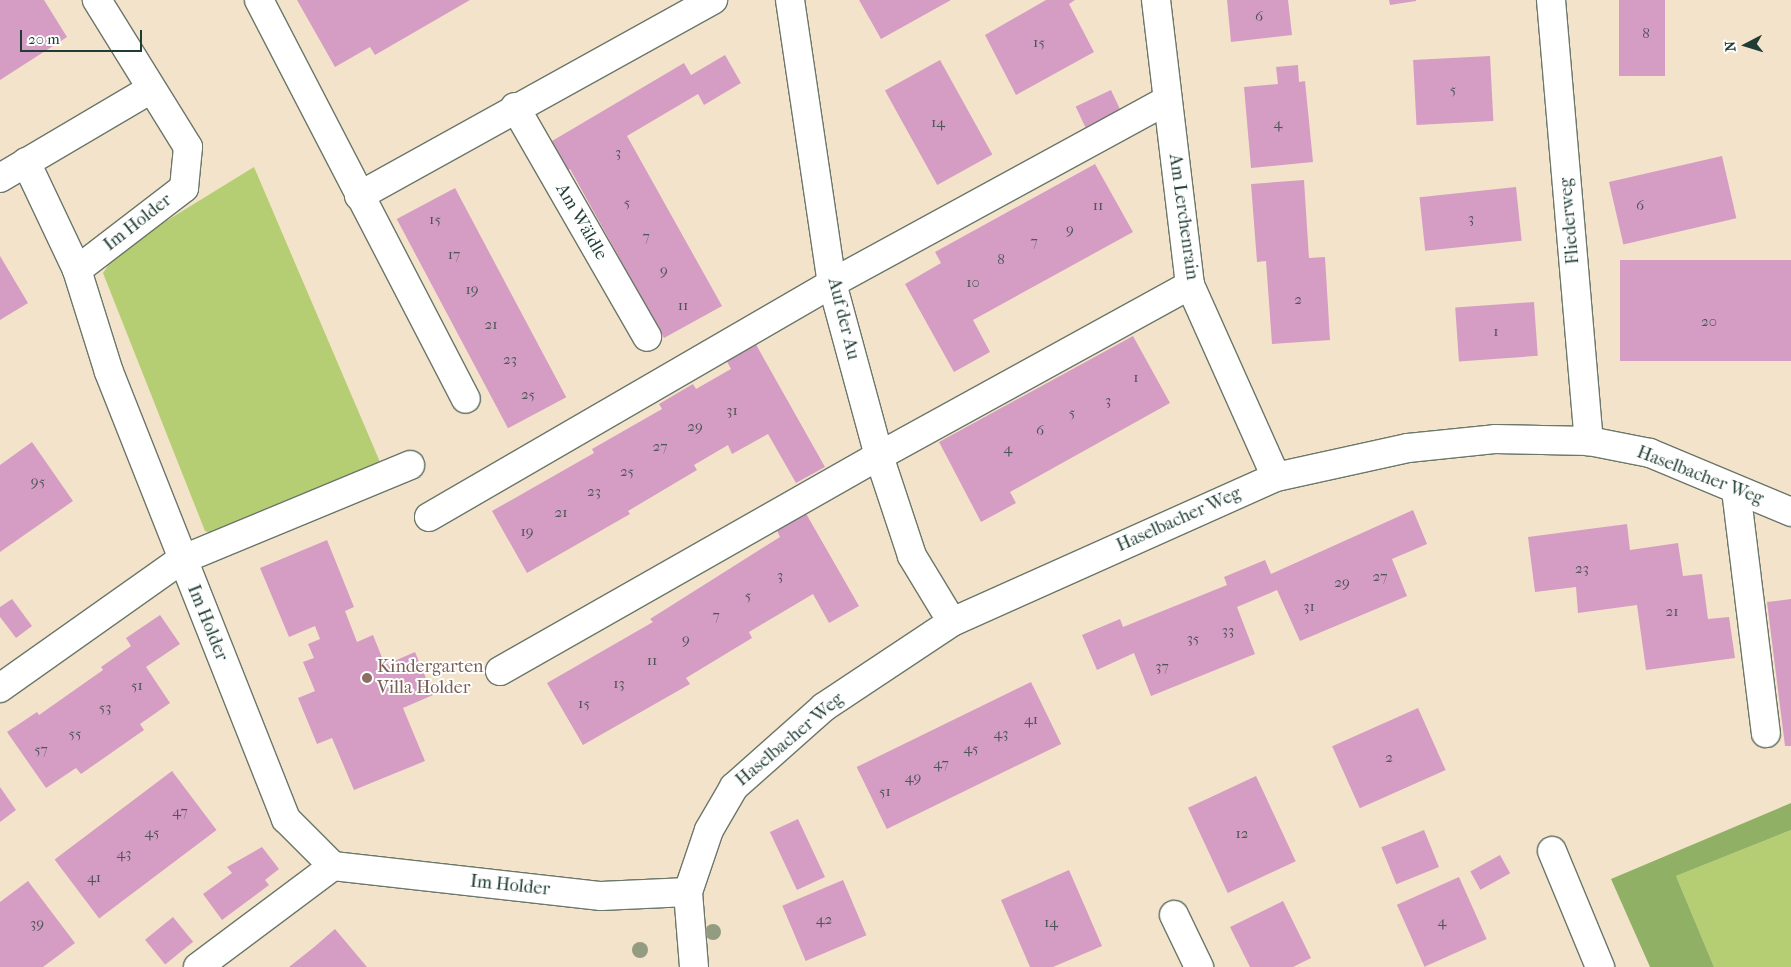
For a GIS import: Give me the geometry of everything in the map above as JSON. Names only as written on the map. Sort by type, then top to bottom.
[{"type":"street","name":"Im Holder","points":[[77,270],[184,188],[188,147],[97,0]]},
{"type":"street","points":[[259,0],[466,399]]},
{"type":"street","points":[[359,196],[515,107],[713,0]]},
{"type":"street","name":"Auf der Au","points":[[790,0],[832,283],[879,456],[912,556],[952,622]]},
{"type":"street","name":"Am Lerchenrain","points":[[1156,0],[1190,285],[1276,477]]},
{"type":"street","name":"Fliederweg","points":[[1551,0],[1590,441]]},
{"type":"street","points":[[0,178],[151,88]]},
{"type":"street","points":[[429,517],[832,283],[1168,100]]},
{"type":"street","name":"Am Wäldle","points":[[515,107],[647,337]]},
{"type":"street","name":"Im Holder","points":[[26,162],[77,270],[109,372],[181,560],[286,819],[333,866],[601,896],[688,892]]},
{"type":"street","points":[[500,671],[879,456],[1190,285]]},
{"type":"street","name":"Haselbacher Weg","points":[[688,892],[709,830],[734,787],[824,707],[952,622],[1276,477],[1408,448],[1495,439],[1590,441],[1650,453],[1791,512]]},
{"type":"street","points":[[181,560],[410,465]]},
{"type":"street","points":[[1736,490],[1766,733]]},
{"type":"street","name":"Im Holder","points":[[0,688],[181,560]]},
{"type":"street","points":[[1552,851],[1600,967]]},
{"type":"street","points":[[198,967],[333,866]]},
{"type":"street","points":[[688,892],[694,967]]},
{"type":"street","points":[[1174,915],[1199,967]]},
{"type":"green space","points":[[254,167],[380,462],[217,535],[205,531],[103,273],[119,250]]},
{"type":"green space","points":[[1791,803],[1791,830],[1676,876],[1714,967],[1650,967],[1611,879]]},
{"type":"green space","points":[[1791,830],[1791,967],[1714,967],[1676,876]]},
{"type":"building","points":[[0,0],[44,0],[67,37],[0,80]]},
{"type":"building","points":[[297,0],[470,0],[375,55],[370,47],[335,67]]},
{"type":"building","points":[[859,0],[951,0],[881,39]]},
{"type":"building","points":[[1046,0],[1075,0],[1069,4],[1094,52],[1016,95],[985,35]]},
{"type":"building","points":[[1227,0],[1288,0],[1292,35],[1231,42]]},
{"type":"building","points":[[1389,0],[1416,0],[1416,1],[1390,5]]},
{"type":"building","points":[[1619,0],[1665,0],[1665,76],[1619,76]]},
{"type":"building","points":[[725,55],[741,83],[704,105],[698,94],[627,136],[722,306],[664,338],[570,169],[565,173],[547,144],[684,63],[691,75]]},
{"type":"building","points":[[1490,56],[1493,121],[1417,125],[1413,60]]},
{"type":"building","points":[[940,60],[992,154],[937,185],[885,91]]},
{"type":"building","points":[[1298,65],[1299,82],[1305,81],[1313,162],[1251,168],[1244,87],[1278,84],[1276,67]]},
{"type":"building","points":[[1111,90],[1121,111],[1085,127],[1076,106]]},
{"type":"building","points":[[1722,156],[1736,218],[1623,244],[1609,182]]},
{"type":"building","points":[[1095,164],[1133,232],[973,320],[990,352],[954,372],[905,284],[941,263],[935,252]]},
{"type":"building","points":[[1304,180],[1309,258],[1325,257],[1330,340],[1272,344],[1266,261],[1257,262],[1251,184]]},
{"type":"building","points":[[1516,187],[1522,241],[1425,251],[1420,197]]},
{"type":"building","points":[[455,188],[566,397],[508,428],[397,219]]},
{"type":"building","points":[[0,256],[28,303],[0,320]]},
{"type":"building","points":[[1620,260],[1791,260],[1791,361],[1620,361]]},
{"type":"building","points":[[1534,302],[1538,356],[1459,361],[1455,308]]},
{"type":"building","points":[[1133,336],[1170,403],[1010,492],[1016,503],[981,522],[939,442]]},
{"type":"building","points":[[754,341],[825,467],[796,483],[768,434],[732,454],[728,445],[694,465],[697,470],[628,511],[630,514],[527,573],[492,511],[594,453],[592,449],[662,409],[659,404],[693,384],[696,389],[731,369],[725,358]]},
{"type":"building","points":[[32,442],[73,501],[0,552],[0,465]]},
{"type":"building","points":[[804,510],[859,606],[829,623],[813,594],[749,632],[752,638],[686,678],[690,684],[583,745],[547,683],[653,622],[650,619],[780,537],[775,526]]},
{"type":"building","points":[[1413,510],[1427,544],[1392,559],[1407,596],[1300,641],[1277,590],[1237,607],[1255,654],[1151,696],[1134,653],[1097,670],[1082,635],[1120,619],[1123,627],[1227,585],[1224,577],[1265,560],[1271,574]]},
{"type":"building","points":[[1627,524],[1630,550],[1678,543],[1683,576],[1702,574],[1708,619],[1729,617],[1735,658],[1646,670],[1637,605],[1578,613],[1576,587],[1535,592],[1528,537]]},
{"type":"building","name":"Kindergarten Villa Holder","points":[[327,540],[354,607],[345,611],[357,642],[373,635],[385,665],[415,652],[433,695],[403,708],[425,761],[354,790],[332,738],[317,744],[298,698],[315,691],[303,662],[314,658],[308,644],[320,639],[315,626],[289,637],[260,568]]},
{"type":"building","points":[[12,599],[32,626],[16,638],[0,617],[0,607]]},
{"type":"building","points":[[1791,599],[1791,746],[1785,746],[1767,602]]},
{"type":"building","points":[[160,615],[180,644],[146,667],[170,703],[140,724],[144,730],[81,774],[76,768],[46,788],[7,732],[37,712],[39,715],[103,670],[101,667],[131,646],[126,638]]},
{"type":"building","points":[[1031,682],[1061,744],[887,829],[857,767]]},
{"type":"building","points":[[1418,708],[1446,770],[1360,808],[1332,746]]},
{"type":"building","points":[[172,771],[217,830],[99,919],[55,859]]},
{"type":"building","points":[[1256,776],[1296,861],[1228,893],[1188,808]]},
{"type":"building","points":[[0,787],[16,810],[0,822]]},
{"type":"building","points":[[798,819],[825,877],[797,890],[770,832]]},
{"type":"building","points":[[1424,830],[1439,867],[1396,884],[1381,847]]},
{"type":"building","points":[[262,847],[279,869],[265,880],[269,885],[222,920],[203,894],[232,873],[227,867]]},
{"type":"building","points":[[1500,855],[1510,873],[1480,890],[1470,871]]},
{"type":"building","points":[[1069,870],[1102,946],[1053,967],[1030,967],[1001,900]]},
{"type":"building","points":[[1459,877],[1487,939],[1425,967],[1397,905]]},
{"type":"building","points":[[843,880],[866,935],[806,961],[782,906]]},
{"type":"building","points":[[28,881],[75,943],[43,967],[0,967],[0,902]]},
{"type":"building","points":[[1283,901],[1311,958],[1293,967],[1250,967],[1230,927]]},
{"type":"building","points":[[173,917],[193,942],[165,965],[145,940]]},
{"type":"building","points":[[335,929],[367,967],[289,967],[313,948]]},
{"type":"place","name":"Kindergarten Villa Holder","points":[[367,678]]}]
